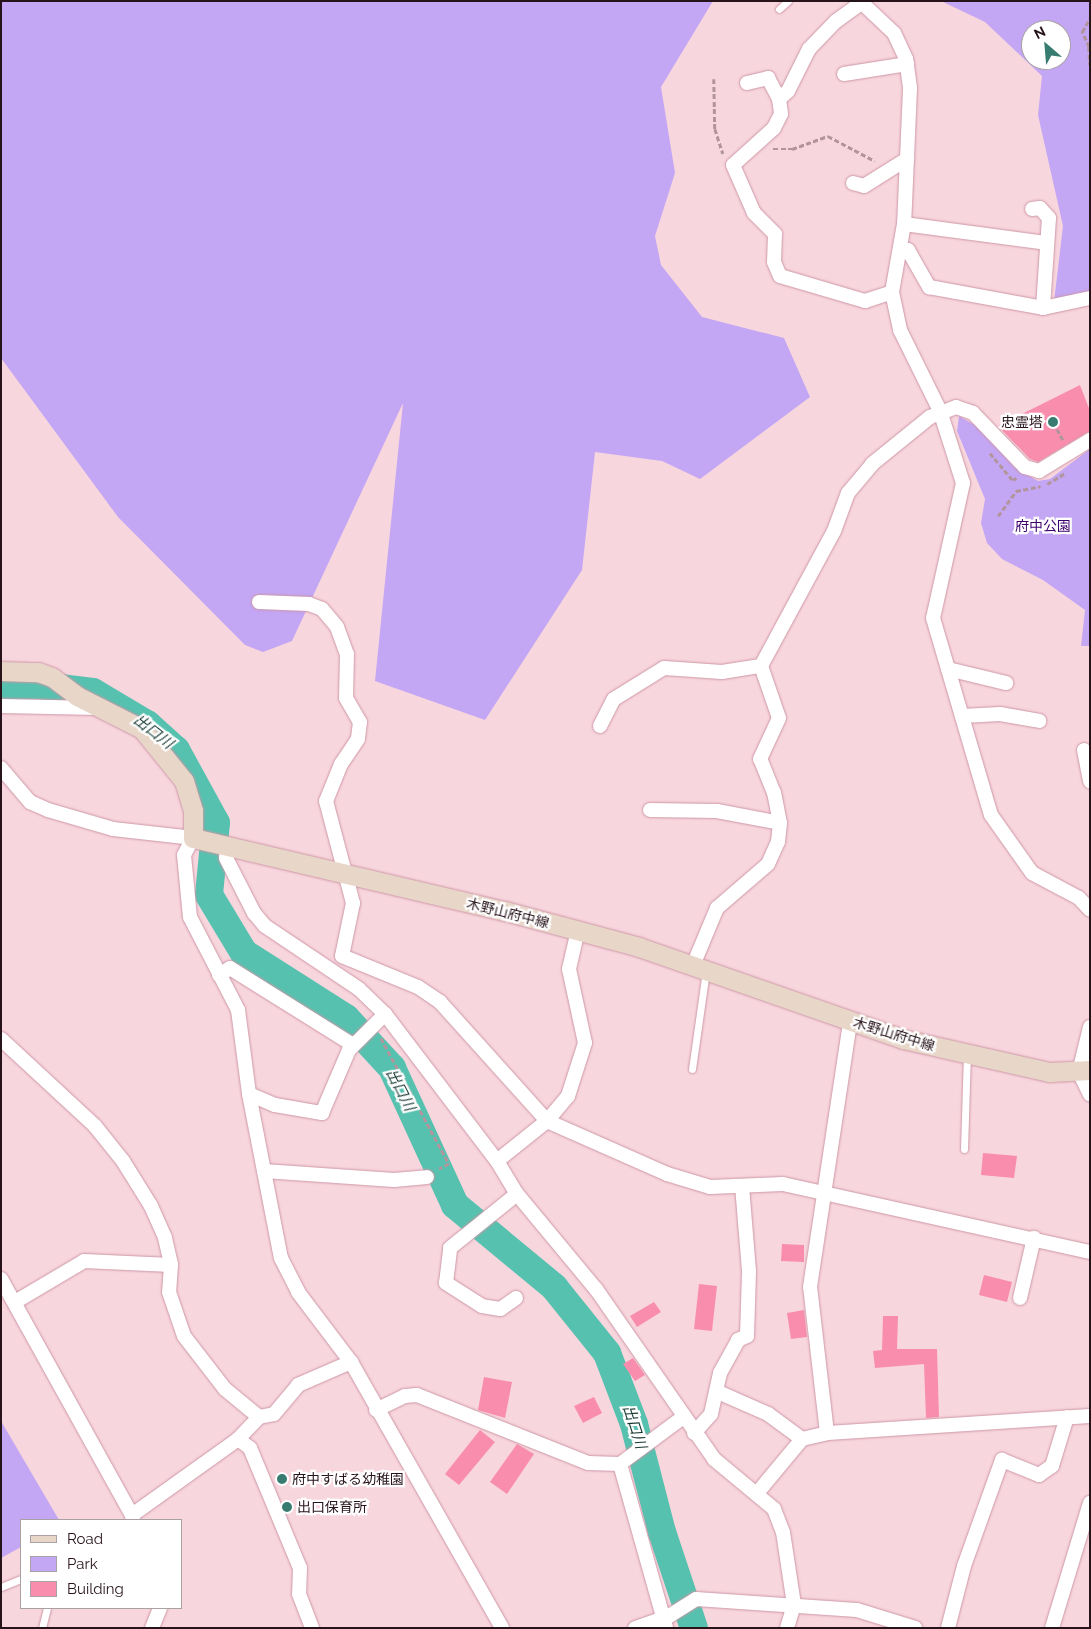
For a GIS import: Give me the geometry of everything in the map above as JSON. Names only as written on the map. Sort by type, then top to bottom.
[{"type":"main road","points":[[1,671],[38,672],[52,677],[77,696],[142,729],[168,756],[184,781],[193,812],[196,839]]},
{"type":"main road","name":"木野山府中線","points":[[196,839],[578,930],[700,966],[850,1021],[967,1054],[1050,1072],[1084,1071]]},
{"type":"street","points":[[779,99],[788,91],[809,49],[836,21],[860,2],[894,33],[907,64],[907,159],[904,224],[892,292],[900,330],[940,411],[963,483],[932,618],[992,815],[1032,873],[1079,898],[1090,910]]},
{"type":"street","points":[[844,74],[907,64]]},
{"type":"street","points":[[747,83],[768,78],[779,99],[781,114],[774,128],[733,165],[754,212],[775,234],[774,262],[780,276],[865,301],[892,292]]},
{"type":"street","points":[[853,183],[864,186],[907,159]]},
{"type":"street","points":[[1032,209],[1040,208],[1050,218],[1046,243],[1043,308]]},
{"type":"street","points":[[904,224],[1046,243]]},
{"type":"street","points":[[900,250],[908,250],[930,287],[1043,308],[1090,298]]},
{"type":"street","points":[[700,966],[717,908],[768,864],[778,842],[780,823],[774,793],[760,758],[779,718],[761,666],[834,531],[848,493],[872,464],[940,411],[956,407],[973,413],[1025,467],[1039,471],[1090,440]]},
{"type":"street","points":[[259,602],[309,604],[322,609],[338,627],[347,654],[346,698],[360,722],[358,739],[341,764],[326,801],[337,833],[343,874],[354,903],[342,956],[418,987],[440,1002],[547,1121],[667,1174],[710,1187],[783,1184],[1034,1238],[1090,1252]]},
{"type":"street","points":[[600,726],[614,699],[664,668],[722,672],[761,666]]},
{"type":"street","points":[[948,669],[1006,683]]},
{"type":"street","points":[[1,706],[104,709]]},
{"type":"street","points":[[962,716],[1000,714],[1039,721]]},
{"type":"street","points":[[1084,750],[1090,781]]},
{"type":"street","points":[[1,768],[30,802],[48,810],[113,829],[196,839],[184,855],[190,917],[238,1010],[249,1094],[282,1258],[298,1292],[351,1362],[376,1410],[502,1628]]},
{"type":"street","points":[[650,810],[716,811],[780,823]]},
{"type":"street","points":[[227,845],[226,858],[254,913],[265,926],[359,989],[385,1014],[497,1161],[517,1194],[596,1289],[694,1434],[714,1459],[758,1492],[774,1509],[783,1532],[794,1605],[787,1628]]},
{"type":"street","points":[[497,1161],[547,1121],[568,1096],[585,1043],[568,969],[578,930]]},
{"type":"street","points":[[219,975],[230,968],[353,1045]]},
{"type":"street","points":[[249,1094],[275,1105],[322,1113],[353,1045],[385,1014]]},
{"type":"street","points":[[827,1433],[810,1287],[826,1194],[850,1021]]},
{"type":"street","points":[[1090,1027],[1084,1071],[1090,1095]]},
{"type":"street","points":[[1,1039],[95,1126],[122,1161],[151,1206],[165,1238],[171,1265],[169,1292],[184,1336],[225,1389],[259,1417]]},
{"type":"street","points":[[264,1171],[394,1180],[427,1176]]},
{"type":"street","points":[[694,1434],[712,1414],[718,1392],[720,1373],[738,1340],[747,1336],[750,1271],[742,1186]]},
{"type":"street","points":[[516,1298],[500,1309],[482,1306],[446,1283],[450,1248],[517,1194]]},
{"type":"street","points":[[1020,1298],[1034,1238]]},
{"type":"street","points":[[15,1302],[84,1261],[171,1265]]},
{"type":"street","points":[[1,1279],[131,1518],[238,1439],[259,1417],[274,1414],[298,1385],[351,1362]]},
{"type":"street","points":[[718,1392],[768,1414],[802,1439]]},
{"type":"street","points":[[376,1410],[405,1396],[417,1396],[588,1463],[620,1464],[652,1437],[682,1418]]},
{"type":"street","points":[[948,1628],[964,1566],[1002,1460],[1039,1475],[1052,1466],[1067,1416]]},
{"type":"street","points":[[758,1492],[802,1439],[827,1433],[1090,1416]]},
{"type":"street","points":[[238,1439],[250,1448],[300,1568],[299,1594],[312,1628]]},
{"type":"street","points":[[620,1464],[666,1620]]},
{"type":"street","points":[[1052,1628],[1090,1503]]},
{"type":"street","points":[[635,1628],[666,1620],[696,1599],[857,1610],[915,1628]]},
{"type":"street","points":[[152,1628],[160,1609]]},
{"type":"lane","points":[[779,9],[788,1]]},
{"type":"lane","points":[[692,1070],[700,966]]},
{"type":"lane","points":[[964,1149],[967,1054]]},
{"type":"lane","points":[[1,1587],[20,1579]]},
{"type":"lane","points":[[42,1628],[47,1609]]},
{"type":"path","points":[[1090,18],[1082,32],[1089,46],[1090,65]]},
{"type":"path","points":[[714,79],[715,129],[724,157],[736,162]]},
{"type":"path","points":[[762,138],[773,149],[792,149],[828,136],[870,162],[879,161]]},
{"type":"path","points":[[1057,429],[1060,434]]},
{"type":"path","points":[[998,516],[1016,491],[1059,480]]},
{"type":"path","points":[[373,1024],[449,1164]]},
{"type":"green space","points":[[1,1],[713,1],[661,87],[675,173],[655,236],[661,265],[702,317],[784,338],[810,397],[700,479],[662,461],[595,452],[582,570],[485,720],[375,681],[403,403],[292,641],[263,652],[245,645],[118,517],[1,358]]},
{"type":"green space","points":[[941,1],[1090,1],[1090,304],[1053,310],[1063,226],[1038,115],[1042,76],[1036,70],[1071,70],[1071,20],[1021,20],[1021,56],[985,22]]},
{"type":"green space","name":"府中公園","points":[[959,416],[980,428],[1014,467],[1038,481],[1050,479],[1090,449],[1090,646],[1081,646],[1085,610],[1043,580],[1002,559],[987,543],[981,523],[985,499],[957,431]]},
{"type":"green space","points":[[1,1421],[58,1519],[20,1519],[20,1548],[1,1558]]},
{"type":"building","points":[[1080,385],[1090,411],[1090,431],[1038,462],[1030,459],[998,426]]},
{"type":"building","points":[[983,1153],[1017,1156],[1014,1178],[981,1175]]},
{"type":"building","points":[[782,1244],[804,1245],[804,1262],[781,1261]]},
{"type":"building","points":[[984,1275],[1012,1282],[1007,1302],[979,1295]]},
{"type":"building","points":[[699,1284],[717,1286],[712,1331],[694,1329]]},
{"type":"building","points":[[654,1302],[661,1312],[637,1327],[630,1316]]},
{"type":"building","points":[[804,1310],[807,1337],[791,1339],[787,1313]]},
{"type":"building","points":[[883,1316],[898,1316],[897,1349],[937,1349],[939,1417],[926,1418],[924,1364],[875,1368],[873,1351],[882,1350]]},
{"type":"building","points":[[633,1358],[645,1375],[635,1381],[623,1364]]},
{"type":"building","points":[[484,1377],[512,1382],[505,1418],[478,1410]]},
{"type":"building","points":[[594,1397],[602,1413],[583,1423],[574,1406]]},
{"type":"building","points":[[480,1430],[495,1442],[459,1485],[445,1474]]},
{"type":"building","points":[[517,1444],[534,1454],[507,1494],[490,1482]]},
{"type":"waterway","name":"出口川","points":[[1,688],[36,685],[93,692],[147,724],[176,750],[216,823],[209,895],[244,953],[346,1018],[392,1068],[455,1205],[554,1287],[607,1353],[634,1424],[662,1532],[694,1628]]},
{"type":"place","name":"忠霊塔","points":[[1053,422]]},
{"type":"place","name":"府中すばる幼稚園","points":[[282,1479]]},
{"type":"place","name":"出口保育所","points":[[287,1507]]}]
